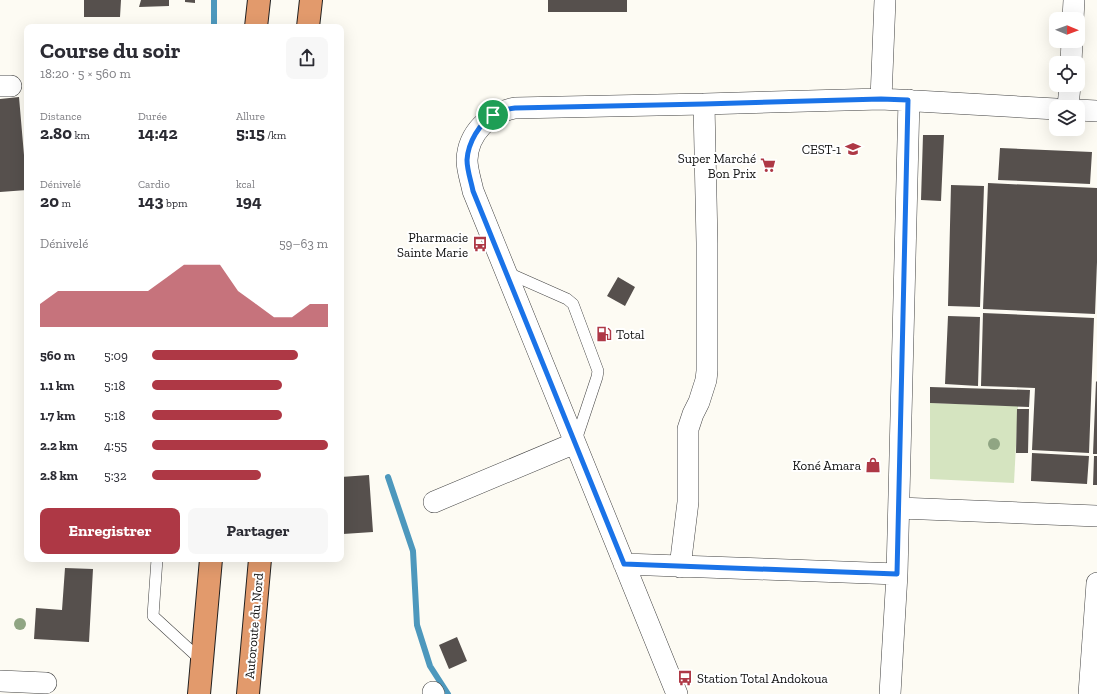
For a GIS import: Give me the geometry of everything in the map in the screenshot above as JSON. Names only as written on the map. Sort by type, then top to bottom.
[{"type":"highway","points":[[256,24],[259,0]]},
{"type":"highway","points":[[308,24],[311,0]]},
{"type":"highway","points":[[199,694],[211,562]]},
{"type":"highway","name":"Autoroute du Nord","points":[[248,694],[260,562]]},
{"type":"street","points":[[881,99],[885,0]]},
{"type":"street","points":[[1073,12],[1074,0]]},
{"type":"street","points":[[677,694],[473,191],[467,162],[468,149],[473,138],[493,115],[504,110],[515,108],[881,99],[1049,109]]},
{"type":"street","points":[[890,694],[899,508],[908,100]]},
{"type":"street","points":[[680,567],[688,502],[688,429],[699,402],[706,380],[707,371],[707,243],[704,104]]},
{"type":"street","points":[[1085,110],[1097,111]]},
{"type":"street","points":[[434,502],[575,443]]},
{"type":"street","points":[[899,508],[1097,516]]},
{"type":"street","points":[[624,564],[897,574]]},
{"type":"street","points":[[1089,694],[1097,583]]},
{"type":"street","points":[[0,681],[46,683]]},
{"type":"lane","points":[[505,272],[567,299],[573,304],[598,371],[575,443]]},
{"type":"lane","points":[[157,562],[154,616],[202,662]]},
{"type":"green space","points":[[930,403],[1018,406],[1014,483],[930,479]]},
{"type":"building","points":[[84,0],[121,0],[120,17],[84,17]]},
{"type":"building","points":[[141,0],[169,0],[169,6],[139,7]]},
{"type":"building","points":[[185,0],[195,0],[195,3],[185,2]]},
{"type":"building","points":[[548,0],[627,0],[627,12],[548,12]]},
{"type":"building","points":[[19,97],[24,155],[24,190],[0,192],[0,99]]},
{"type":"building","points":[[923,135],[944,135],[941,201],[921,200]]},
{"type":"building","points":[[1000,148],[1092,152],[1090,184],[998,180]]},
{"type":"building","points":[[988,183],[1097,188],[1095,314],[983,309]]},
{"type":"building","points":[[951,185],[984,186],[980,307],[948,306]]},
{"type":"building","points":[[618,277],[635,287],[625,306],[607,296]]},
{"type":"building","points":[[983,313],[1094,318],[1089,453],[1032,450],[1035,388],[981,386]]},
{"type":"building","points":[[948,316],[980,317],[978,386],[945,384]]},
{"type":"building","points":[[1096,381],[1097,454],[1093,454]]},
{"type":"building","points":[[930,387],[1030,390],[1029,407],[930,403]]},
{"type":"building","points":[[1017,409],[1029,409],[1028,453],[1016,453]]},
{"type":"building","points":[[1032,453],[1089,456],[1087,484],[1031,481]]},
{"type":"building","points":[[1094,456],[1097,456],[1097,485],[1093,485]]},
{"type":"building","points":[[369,475],[373,532],[344,534],[344,477]]},
{"type":"building","points":[[65,568],[93,569],[89,642],[34,639],[36,608],[62,610]]},
{"type":"building","points":[[457,637],[467,661],[449,669],[439,645]]},
{"type":"waterway","points":[[214,0],[214,24]]},
{"type":"waterway","points":[[388,477],[413,551],[417,625],[430,666],[448,694]]},
{"type":"place","name":"CEST-1","points":[[853,149]]},
{"type":"place","name":"Super Marché Bon Prix","points":[[768,165]]},
{"type":"place","name":"Pharmacie Sainte Marie","points":[[480,244]]},
{"type":"place","name":"Total","points":[[604,334]]},
{"type":"place","name":"Koné Amara","points":[[873,465]]},
{"type":"place","name":"Station Total Andokoua","points":[[685,678]]},
{"type":"route","points":[[881,99],[908,100],[909,120],[897,574],[624,564],[473,191],[467,162],[468,149],[473,138],[493,115],[504,110],[515,108],[881,99]]}]
